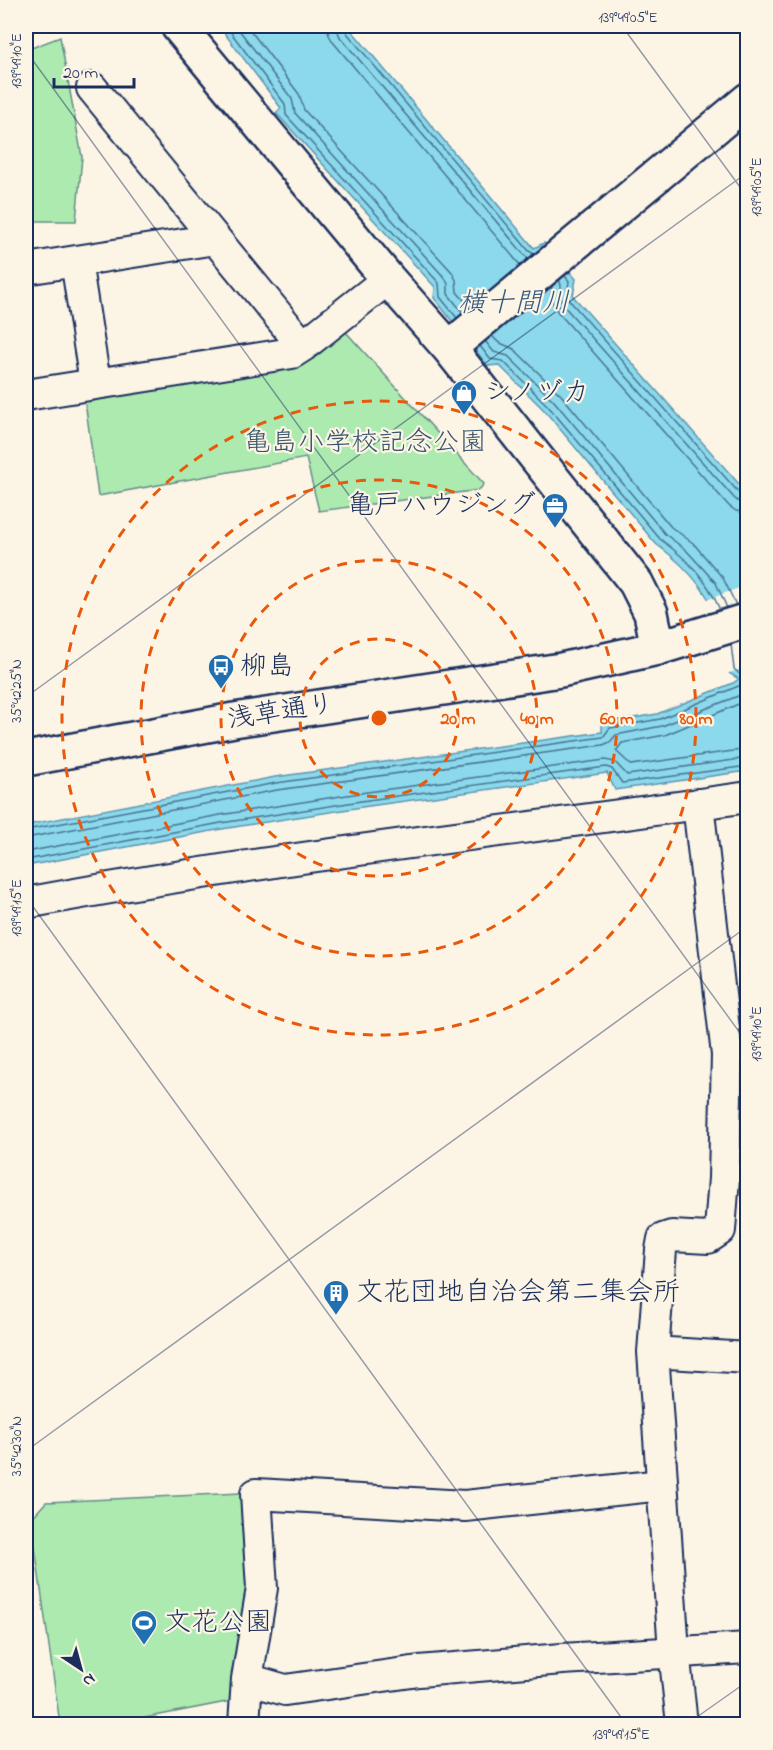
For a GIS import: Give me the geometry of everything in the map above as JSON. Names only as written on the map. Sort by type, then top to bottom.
[{"type":"street","points":[[178,26],[388,279],[454,344],[636,583],[651,613],[658,648]]},
{"type":"street","points":[[92,88],[303,346]]},
{"type":"street","points":[[454,344],[747,100]]},
{"type":"street","points":[[26,269],[215,239]]},
{"type":"street","points":[[76,261],[95,383]]},
{"type":"street","points":[[26,395],[292,353],[388,279]]},
{"type":"street","name":"浅草通り","points":[[26,759],[234,720],[561,670],[658,648],[747,620]]},
{"type":"street","points":[[26,903],[135,882],[248,864],[747,797]]},
{"type":"street","points":[[682,1725],[674,1651],[653,1352],[661,1250],[663,1239],[672,1236],[708,1238],[720,1230],[737,1054],[698,804]]},
{"type":"street","points":[[653,1352],[747,1358]]},
{"type":"street","points":[[244,1725],[247,1679],[262,1588],[256,1494],[465,1506],[662,1485]]},
{"type":"street","points":[[247,1679],[285,1690],[419,1671],[674,1651],[747,1648]]},
{"type":"green space","points":[[60,37],[82,157],[76,221],[26,221],[26,50]]},
{"type":"green space","name":"亀島小学校記念公園","points":[[345,331],[484,484],[479,490],[319,511],[306,458],[98,496],[85,401]]},
{"type":"green space","name":"文花公園","points":[[241,1493],[249,1590],[231,1701],[114,1724],[60,1724],[31,1519],[46,1502]]},
{"type":"water","name":"横十間川","points":[[219,26],[348,26],[534,248],[544,243],[576,279],[573,296],[747,493],[747,771],[615,790],[607,773],[222,829],[26,866],[26,825],[275,777],[602,732],[602,724],[607,720],[610,722],[657,714],[739,679],[729,673],[720,622],[714,608],[698,584],[679,563],[656,544],[544,410],[499,365],[488,366],[434,298],[435,287],[276,113],[281,108]]},
{"type":"pier","points":[[747,585],[747,667],[726,674],[721,636],[706,600]]},
{"type":"place","name":"シノヅカ","points":[[464,416]]},
{"type":"place","name":"亀戸ハウジング","points":[[555,529]]},
{"type":"place","name":"柳島","points":[[221,690]]},
{"type":"place","name":"文花団地自治会第二集会所","points":[[336,1316]]},
{"type":"place","name":"文花公園","points":[[144,1646]]}]
